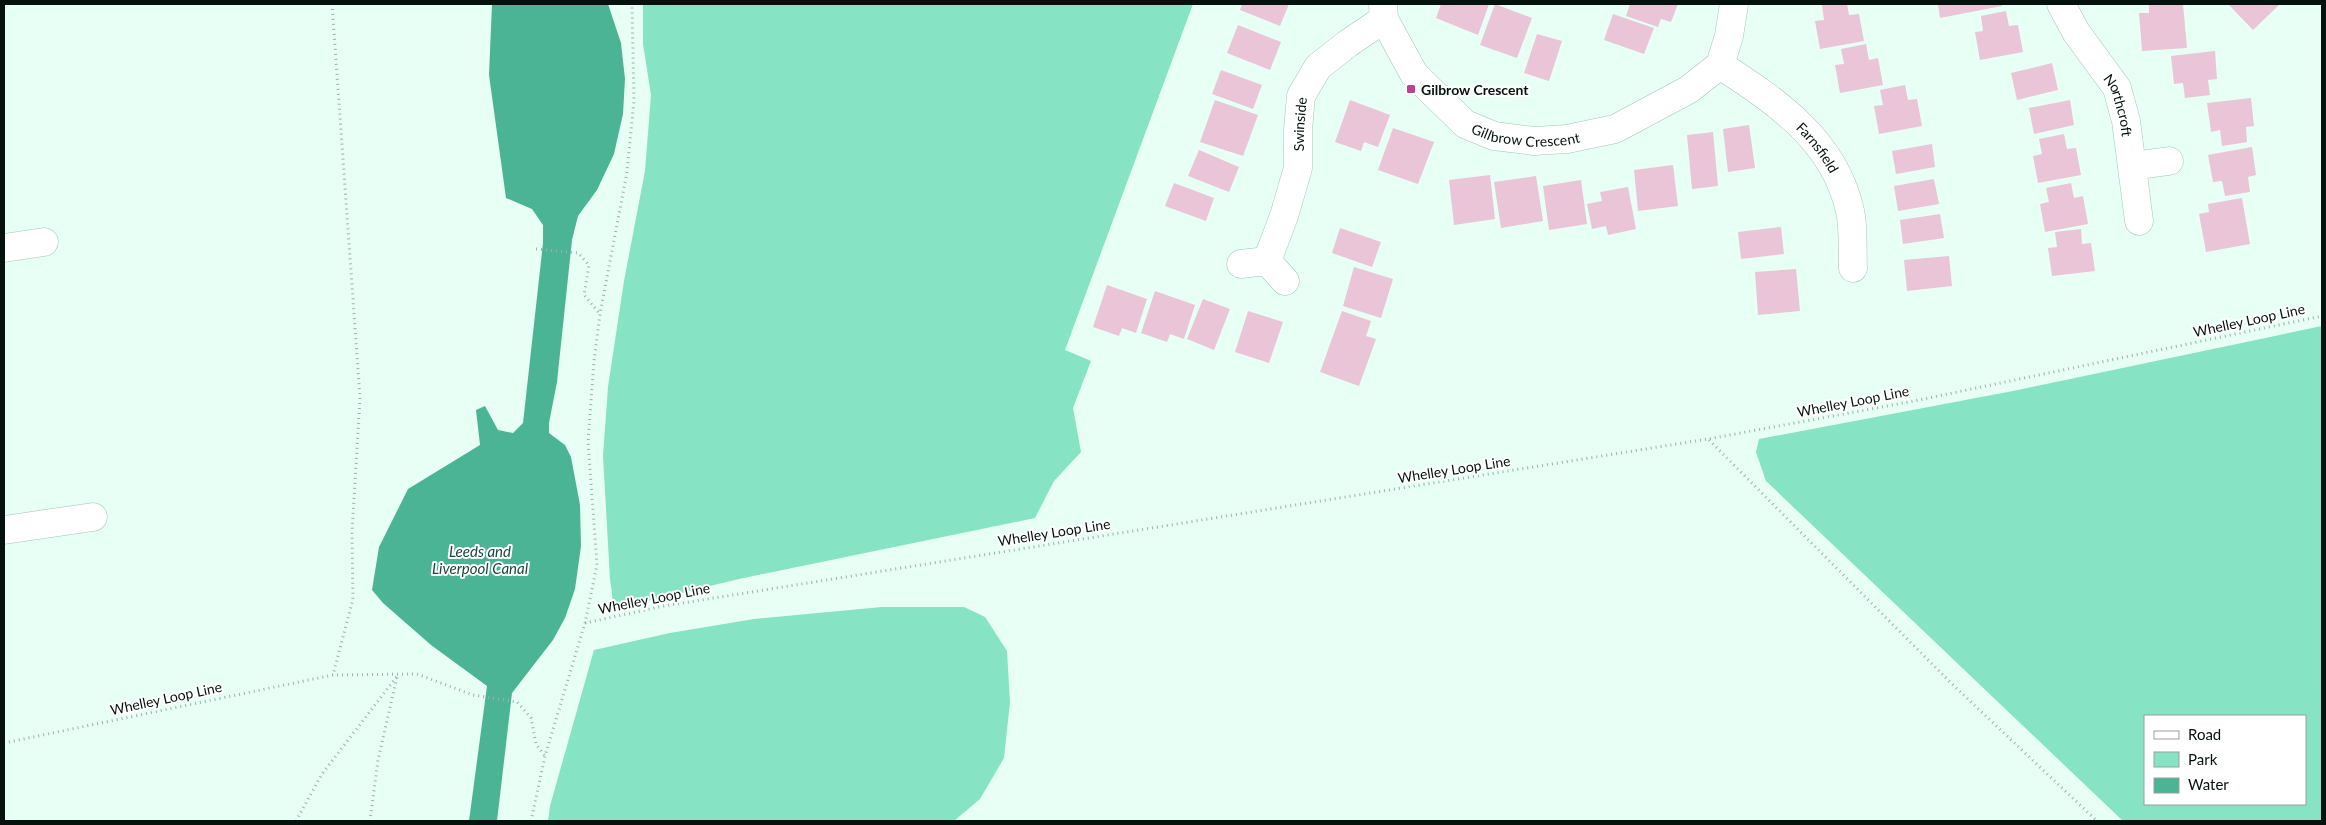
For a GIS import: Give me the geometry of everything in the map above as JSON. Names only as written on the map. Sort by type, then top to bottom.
[{"type":"street","points":[[1720,65],[1729,36],[1734,4]]},
{"type":"street","name":"Northcroft","points":[[2061,4],[2076,32],[2117,88],[2126,121],[2139,221]]},
{"type":"street","name":"Gillbrow Crescent","points":[[1383,12],[1414,74],[1465,124],[1494,136],[1534,141],[1567,139],[1615,129],[1688,90],[1720,65]]},
{"type":"street","name":"Swinside","points":[[1285,281],[1254,262],[1284,216],[1298,168],[1298,130],[1301,96],[1318,68],[1383,12]]},
{"type":"street","name":"Farnsfield","points":[[1720,65],[1766,95],[1794,117],[1816,140],[1839,178],[1850,212],[1853,268]]},
{"type":"street","points":[[2132,166],[2168,161]]},
{"type":"street","points":[[4,248],[44,242]]},
{"type":"street","points":[[4,530],[93,517]]},
{"type":"path","points":[[332,4],[360,398],[352,532],[353,599],[333,675]]},
{"type":"path","points":[[532,821],[545,756],[585,623],[597,565],[588,442],[594,360],[600,314],[628,163],[634,100],[632,4]]},
{"type":"path","points":[[536,249],[578,254],[589,265],[584,295],[600,314]]},
{"type":"path","name":"Whelley Loop Line","points":[[585,623],[674,604],[1708,439],[1914,401],[2322,316]]},
{"type":"path","points":[[1708,439],[1952,684],[2097,821]]},
{"type":"path","points":[[296,821],[322,774],[398,674]]},
{"type":"path","points":[[370,821],[378,760],[398,674]]},
{"type":"path","name":"Whelley Loop Line","points":[[4,743],[333,675],[417,674],[473,695],[517,702],[530,718],[536,744],[545,756]]},
{"type":"green space","points":[[643,4],[1193,4],[1065,350],[1091,361],[1073,408],[1081,452],[1054,481],[1035,518],[739,579],[614,609],[610,579],[603,456],[608,387],[624,281],[645,171],[651,95],[643,44]]},
{"type":"green space","points":[[2322,326],[2322,821],[2123,821],[1766,481],[1756,452],[1759,439],[2013,391]]},
{"type":"green space","points":[[882,607],[964,607],[985,617],[1007,651],[1010,702],[1004,758],[980,799],[954,821],[548,821],[550,806],[594,650],[670,633],[754,619]]},
{"type":"water","name":"Leeds and Liverpool Canal","points":[[492,4],[608,4],[621,43],[625,79],[623,114],[614,154],[597,190],[578,216],[572,240],[557,382],[549,423],[549,433],[565,445],[571,457],[580,505],[581,546],[575,589],[565,618],[553,640],[512,693],[497,821],[469,821],[487,686],[431,645],[383,603],[372,590],[379,547],[408,489],[480,445],[476,410],[485,406],[498,430],[513,433],[523,423],[543,243],[543,225],[532,209],[506,198],[489,75]]},
{"type":"building","points":[[1242,4],[1289,4],[1280,26],[1240,10]]},
{"type":"building","points":[[1441,4],[1489,4],[1478,35],[1436,18]]},
{"type":"building","points":[[1495,4],[1532,18],[1517,58],[1480,45]]},
{"type":"building","points":[[1630,4],[1678,4],[1671,22],[1661,19],[1658,27],[1626,16]]},
{"type":"building","points":[[1847,4],[1849,15],[1859,14],[1864,41],[1820,49],[1815,21],[1824,20],[1822,5]]},
{"type":"building","points":[[1938,4],[2002,4],[2002,6],[1940,18]]},
{"type":"building","points":[[2149,4],[2183,4],[2187,48],[2142,51],[2139,13],[2149,13]]},
{"type":"building","points":[[2228,4],[2280,4],[2253,30]]},
{"type":"building","points":[[2006,11],[2009,26],[2018,25],[2023,52],[1980,60],[1975,32],[1983,31],[1981,16]]},
{"type":"building","points":[[1613,14],[1654,28],[1644,54],[1604,40]]},
{"type":"building","points":[[1238,25],[1281,42],[1270,70],[1227,53]]},
{"type":"building","points":[[1537,34],[1562,41],[1549,81],[1524,73]]},
{"type":"building","points":[[1866,44],[1869,60],[1878,58],[1883,85],[1840,93],[1835,65],[1844,64],[1841,49]]},
{"type":"building","points":[[2215,51],[2217,79],[2208,80],[2210,95],[2185,98],[2183,83],[2174,84],[2171,56]]},
{"type":"building","points":[[2052,63],[2058,90],[2017,100],[2011,73]]},
{"type":"building","points":[[1221,70],[1262,85],[1253,109],[1212,94]]},
{"type":"building","points":[[1905,85],[1908,100],[1917,99],[1922,126],[1879,134],[1874,106],[1883,105],[1880,90]]},
{"type":"building","points":[[2251,98],[2254,126],[2246,127],[2247,142],[2222,146],[2220,130],[2211,132],[2207,103]]},
{"type":"building","points":[[1215,100],[1258,115],[1243,156],[1200,142]]},
{"type":"building","points":[[1350,100],[1390,115],[1378,147],[1364,142],[1361,151],[1335,142]]},
{"type":"building","points":[[2070,100],[2074,125],[2034,134],[2029,108]]},
{"type":"building","points":[[1749,125],[1755,168],[1728,172],[1723,129]]},
{"type":"building","points":[[1393,128],[1434,142],[1418,184],[1378,170]]},
{"type":"building","points":[[1713,132],[1718,186],[1692,189],[1687,135]]},
{"type":"building","points":[[2064,134],[2067,149],[2076,148],[2081,175],[2038,183],[2033,156],[2042,154],[2039,139]]},
{"type":"building","points":[[1932,144],[1935,167],[1896,174],[1892,151]]},
{"type":"building","points":[[2252,147],[2256,175],[2248,177],[2250,192],[2225,196],[2222,181],[2213,182],[2208,155]]},
{"type":"building","points":[[1199,150],[1239,167],[1229,192],[1188,176]]},
{"type":"building","points":[[1673,165],[1678,206],[1638,211],[1634,170]]},
{"type":"building","points":[[1490,175],[1495,219],[1454,225],[1449,180]]},
{"type":"building","points":[[1536,176],[1543,221],[1501,228],[1494,182]]},
{"type":"building","points":[[1934,179],[1939,204],[1898,211],[1894,186]]},
{"type":"building","points":[[1581,180],[1587,224],[1549,230],[1543,186]]},
{"type":"building","points":[[1174,183],[1214,198],[1206,221],[1165,206]]},
{"type":"building","points":[[2071,183],[2074,198],[2083,196],[2088,224],[2045,232],[2040,204],[2049,202],[2046,188]]},
{"type":"building","points":[[1628,187],[1636,229],[1608,235],[1606,226],[1592,229],[1587,204],[1602,201],[1600,192]]},
{"type":"building","points":[[2242,198],[2250,244],[2206,252],[2199,214],[2209,212],[2208,204]]},
{"type":"building","points":[[1940,214],[1944,238],[1903,244],[1900,220]]},
{"type":"building","points":[[1781,227],[1784,254],[1741,259],[1738,232]]},
{"type":"building","points":[[1340,228],[1381,242],[1372,267],[1332,253]]},
{"type":"building","points":[[2081,229],[2082,244],[2091,243],[2095,271],[2052,276],[2048,248],[2057,247],[2055,232]]},
{"type":"building","points":[[1949,256],[1952,286],[1907,291],[1904,260]]},
{"type":"building","points":[[1354,267],[1393,279],[1381,318],[1343,306]]},
{"type":"building","points":[[1796,269],[1800,311],[1758,315],[1755,272]]},
{"type":"building","points":[[1107,285],[1147,299],[1136,333],[1122,328],[1119,336],[1093,327]]},
{"type":"building","points":[[1155,291],[1195,305],[1184,339],[1170,334],[1167,342],[1141,333]]},
{"type":"building","points":[[1203,299],[1230,309],[1214,350],[1187,339]]},
{"type":"building","points":[[1248,311],[1283,322],[1269,363],[1235,352]]},
{"type":"building","points":[[1342,311],[1371,321],[1366,336],[1376,339],[1359,386],[1320,372]]},
{"type":"place","name":"Gilbrow Crescent","points":[[1411,89]]}]
